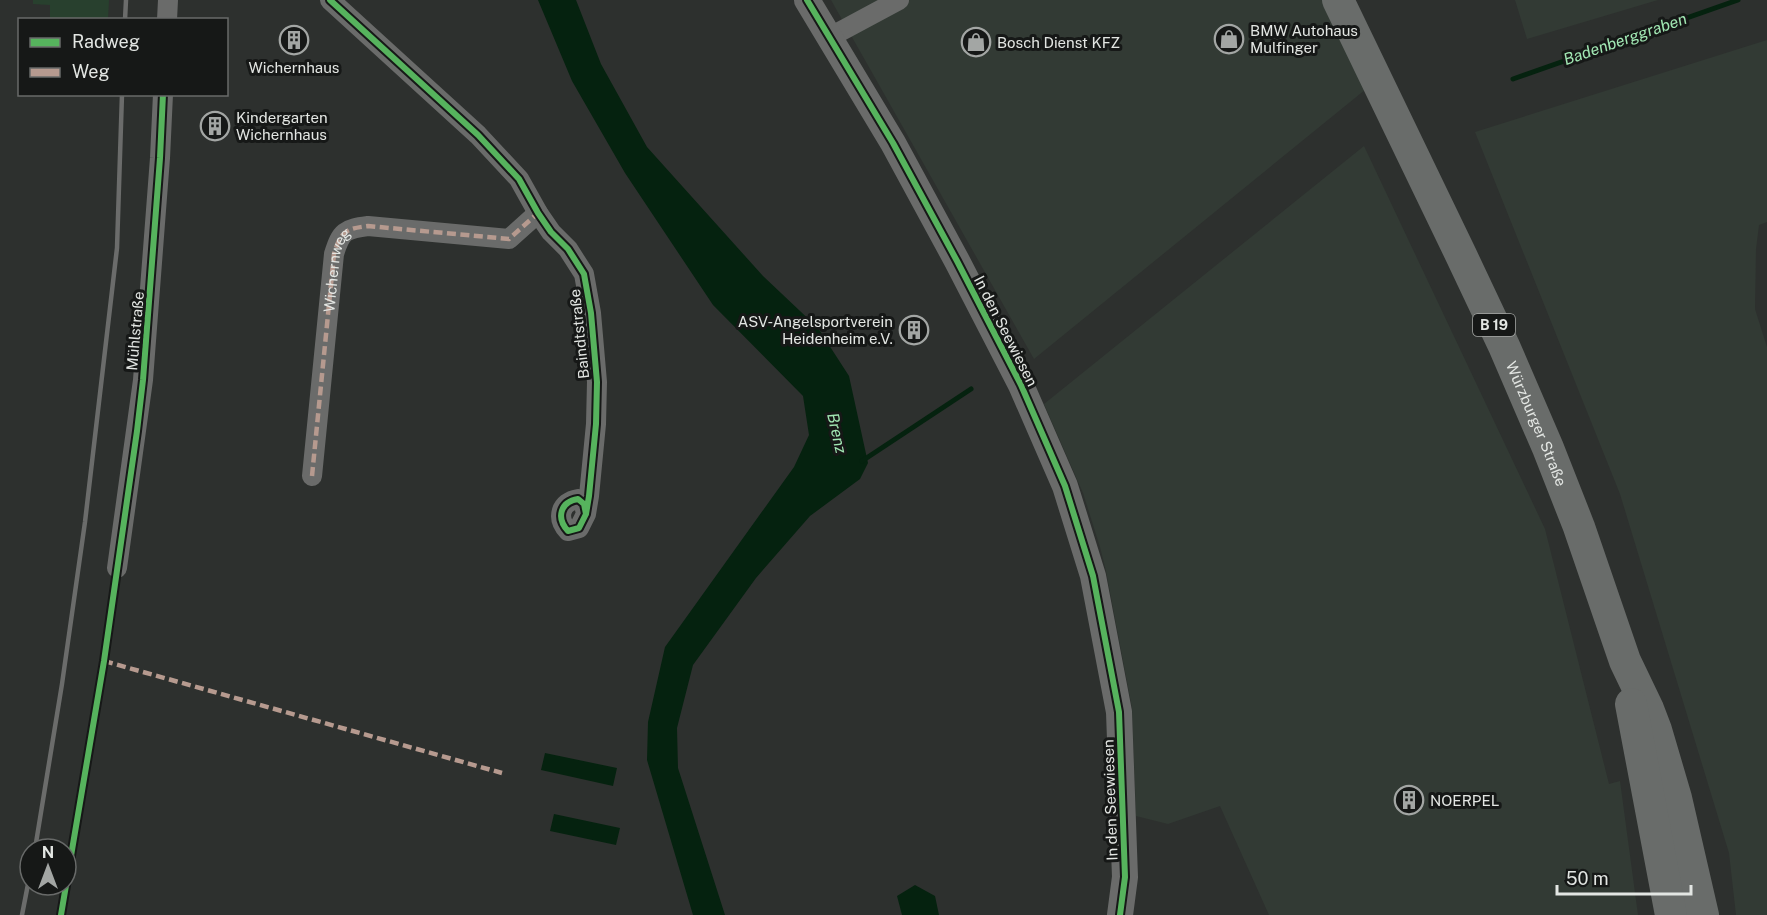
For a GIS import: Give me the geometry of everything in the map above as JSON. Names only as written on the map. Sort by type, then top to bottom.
[{"type":"main road","name":"Würzburger Straße","points":[[1338,0],[1461,255],[1548,448],[1579,527],[1625,661],[1648,709],[1660,741],[1676,798],[1703,915]]},
{"type":"main road","name":"Würzburger Straße","points":[[1625,661],[1632,717],[1671,915]]},
{"type":"street","points":[[167,18],[168,0]]},
{"type":"street","name":"Baindtstraße","points":[[330,0],[478,135],[519,180],[551,232],[568,249],[584,274],[591,313],[597,382],[596,424],[586,514]]},
{"type":"street","name":"In den Seewiesen","points":[[807,0],[892,143],[957,261],[1021,385],[1065,486],[1093,576],[1119,712],[1125,877],[1120,915]]},
{"type":"street","points":[[830,38],[899,0]]},
{"type":"street","name":"Mühlstraße","points":[[117,568],[143,380],[163,96]]},
{"type":"street","name":"Wichernweg","points":[[312,476],[334,254],[339,237],[350,228],[368,226],[509,239],[538,213]]},
{"type":"shaded area","points":[[33,0],[109,0],[108,18],[50,18],[50,5],[33,4]]},
{"type":"shaded area","points":[[831,0],[1328,0],[1371,85],[1034,359]]},
{"type":"shaded area","points":[[1515,0],[1658,0],[1527,39]]},
{"type":"shaded area","points":[[1767,40],[1767,222],[1759,225],[1756,249],[1755,309],[1767,347],[1767,915],[1736,915],[1729,853],[1620,494],[1475,132]]},
{"type":"shaded area","points":[[1364,146],[1545,529],[1609,784],[1620,781],[1638,915],[1269,915],[1220,806],[1168,824],[1136,816],[1132,708],[1106,571],[1083,493],[1044,404]]},
{"type":"water","name":"Brenz","points":[[538,0],[576,0],[601,64],[647,147],[763,276],[818,328],[849,376],[868,463],[860,479],[810,516],[756,578],[693,665],[677,728],[678,768],[725,915],[693,915],[647,760],[648,722],[665,647],[794,467],[809,435],[803,396],[713,305],[625,173],[572,81]]},
{"type":"water","points":[[545,753],[617,768],[613,786],[541,770]]},
{"type":"water","points":[[554,814],[620,828],[616,845],[550,831]]},
{"type":"water","points":[[915,885],[935,896],[939,915],[902,915],[897,896]]},
{"type":"waterway","name":"Badenberggraben","points":[[1513,79],[1738,0]]},
{"type":"waterway","name":"Badenberggraben","points":[[862,461],[971,389]]},
{"type":"railway","points":[[125,18],[126,0]]},
{"type":"railway","points":[[37,837],[85,522],[117,248],[122,96]]},
{"type":"railway","points":[[22,915],[26,897]]},
{"type":"marked path","points":[[312,476],[334,254],[342,236],[354,228],[368,226],[509,239],[538,213]]},
{"type":"marked path","points":[[104,661],[502,773]]},
{"type":"cycle path","points":[[330,0],[478,135],[519,179],[538,213],[551,232],[568,249],[584,274],[591,313],[597,382],[596,424],[586,514],[579,528],[568,531],[561,516],[567,503],[578,499],[584,504],[586,514]]},
{"type":"cycle path","points":[[807,0],[893,143],[957,261],[1021,385],[1065,486],[1093,576],[1119,712],[1125,877],[1120,915]]},
{"type":"cycle path","points":[[61,915],[104,661],[137,431],[143,380],[163,96]]},
{"type":"place","name":"BMW Autohaus Mulfinger","points":[[1229,39]]},
{"type":"place","name":"Wichernhaus","points":[[294,40]]},
{"type":"place","name":"Bosch Dienst KFZ","points":[[976,42]]},
{"type":"place","name":"Kindergarten Wichernhaus","points":[[215,126]]},
{"type":"place","name":"ASV-Angelsportverein Heidenheim e.V.","points":[[914,330]]},
{"type":"place","name":"NOERPEL","points":[[1409,800]]}]
